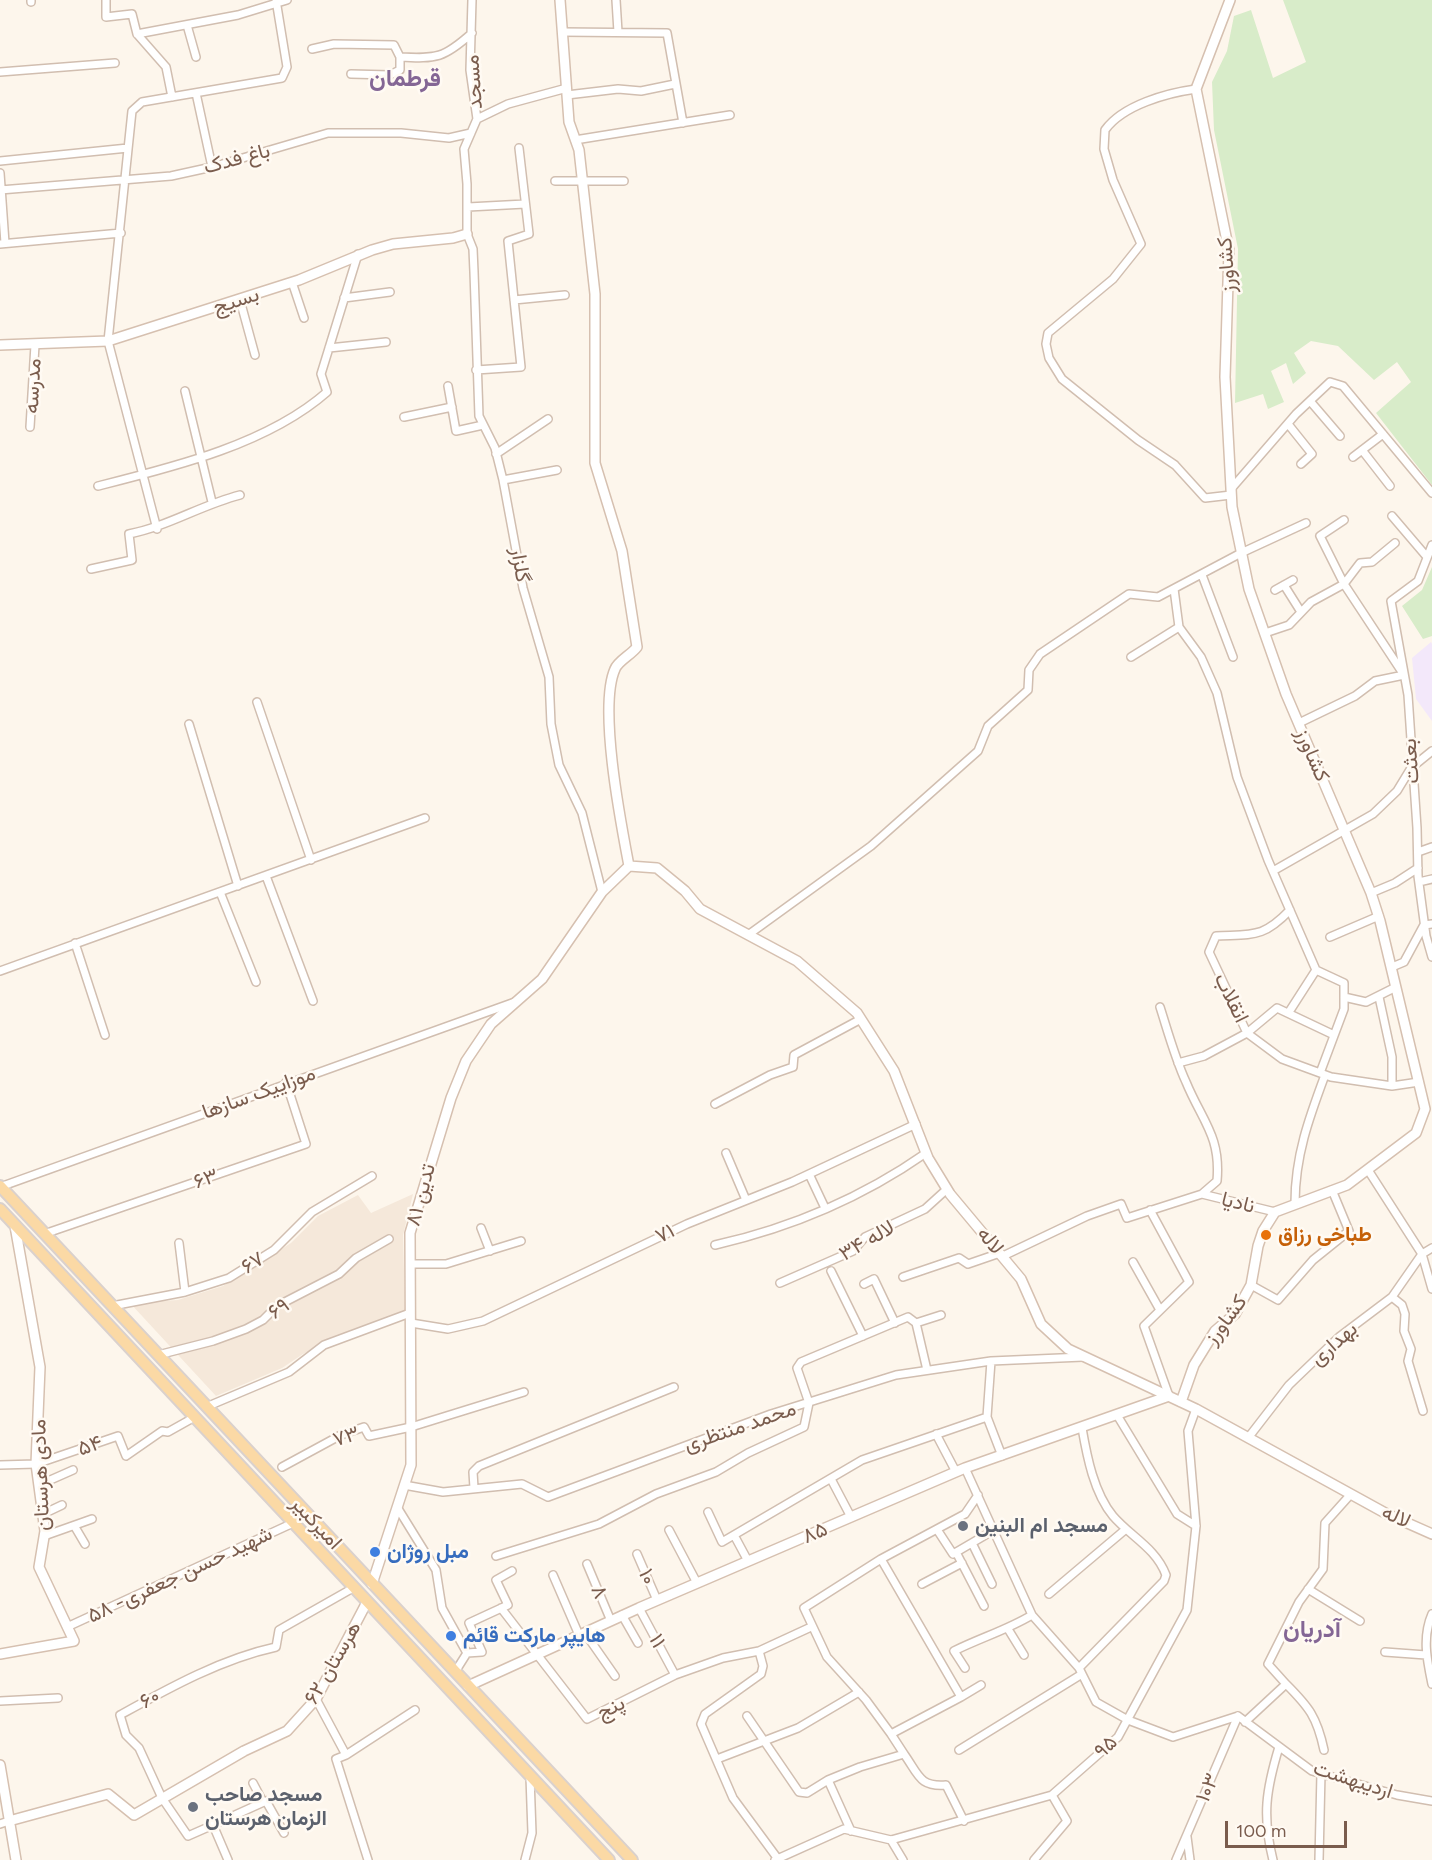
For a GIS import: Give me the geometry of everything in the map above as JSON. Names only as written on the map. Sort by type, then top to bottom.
[{"type":"main road","name":"امیرکبیر","points":[[0,1187],[632,1860]]},
{"type":"main road","name":"امیرکبیر","points":[[0,1209],[193,1418],[609,1860]]},
{"type":"main road","points":[[76,1290],[87,1279]]},
{"type":"main road","points":[[503,1745],[515,1734]]},
{"type":"main road","points":[[517,1760],[530,1749]]},
{"type":"street","points":[[106,0],[106,16],[132,14],[136,34],[166,68],[172,97]]},
{"type":"street","points":[[136,34],[238,15],[276,1],[287,0]]},
{"type":"street","name":"مسجد","points":[[467,234],[468,207],[464,149],[477,119],[470,70],[472,0]]},
{"type":"street","points":[[560,0],[569,122],[579,150],[595,302],[595,463],[622,551],[637,647],[615,668],[611,686],[616,797],[629,866]]},
{"type":"street","points":[[616,0],[618,32]]},
{"type":"street","points":[[1230,0],[1196,89],[1159,95],[1114,121],[1105,130],[1104,149],[1113,180],[1141,244],[1113,279],[1050,331],[1046,344],[1053,367],[1062,379],[1138,440],[1175,465],[1205,498],[1231,492],[1288,424],[1330,382],[1343,386],[1432,493]]},
{"type":"street","points":[[157,529],[108,341],[132,111],[142,102],[282,78],[287,67],[276,1]]},
{"type":"street","points":[[187,25],[196,57]]},
{"type":"street","points":[[562,32],[667,33],[682,123]]},
{"type":"street","points":[[400,57],[428,58],[450,53],[472,33]]},
{"type":"street","points":[[312,49],[334,44],[394,45],[400,57],[400,70],[390,75],[351,74]]},
{"type":"street","points":[[0,72],[115,63]]},
{"type":"street","points":[[477,119],[508,104],[567,92],[618,89],[641,91],[675,84]]},
{"type":"street","name":"کشاورز","points":[[1181,1402],[1194,1365],[1215,1331],[1235,1314],[1251,1285],[1258,1246],[1263,1231],[1275,1212],[1347,1185],[1416,1133],[1429,1107],[1419,1082],[1379,916],[1299,723],[1249,589],[1231,492],[1226,376],[1229,251],[1196,89]]},
{"type":"street","points":[[196,93],[212,167]]},
{"type":"street","points":[[575,140],[730,115]]},
{"type":"street","name":"باغ فدک","points":[[1,190],[171,176],[212,167],[328,133],[401,133],[449,138],[471,133]]},
{"type":"street","points":[[0,161],[128,148]]},
{"type":"street","points":[[476,370],[521,367],[508,241],[529,234],[519,148]]},
{"type":"street","points":[[0,173],[3,244],[121,233]]},
{"type":"street","points":[[555,181],[624,180]]},
{"type":"street","points":[[468,207],[525,204]]},
{"type":"street","name":"بسیج","points":[[0,345],[108,341],[292,282],[358,254],[393,244],[453,238],[467,234]]},
{"type":"street","name":"گلزار","points":[[467,234],[473,249],[479,416],[496,454],[504,480],[523,588],[549,677],[551,724],[559,765],[582,813],[602,892]]},
{"type":"street","points":[[99,486],[143,475],[262,435],[294,418],[317,401],[327,392],[321,374],[358,254]]},
{"type":"street","points":[[292,282],[304,318]]},
{"type":"street","points":[[344,298],[390,292]]},
{"type":"street","points":[[514,300],[565,295]]},
{"type":"street","points":[[240,300],[255,355]]},
{"type":"street","points":[[329,348],[386,342]]},
{"type":"street","name":"مدرسه","points":[[30,427],[35,345]]},
{"type":"street","points":[[447,386],[456,431],[483,425]]},
{"type":"street","points":[[185,391],[212,502]]},
{"type":"street","points":[[1310,401],[1340,436]]},
{"type":"street","points":[[404,417],[452,407]]},
{"type":"street","points":[[496,454],[548,419]]},
{"type":"street","points":[[1288,424],[1312,454],[1301,464]]},
{"type":"street","points":[[1353,457],[1383,434]]},
{"type":"street","points":[[1362,450],[1390,486]]},
{"type":"street","points":[[504,480],[557,470]]},
{"type":"street","points":[[91,569],[132,560],[129,534],[157,529],[212,502],[240,495]]},
{"type":"street","points":[[1392,516],[1427,557],[1432,546]]},
{"type":"street","points":[[1299,723],[1355,696],[1375,681],[1404,675],[1344,584],[1320,536],[1344,520]]},
{"type":"street","points":[[748,935],[871,846],[978,751],[988,726],[1028,690],[1029,670],[1040,654],[1129,594],[1158,597],[1306,523]]},
{"type":"street","points":[[1265,633],[1289,625],[1311,602],[1344,584],[1360,563],[1372,562],[1395,543]]},
{"type":"street","name":"بعثت","points":[[1427,557],[1418,580],[1391,601],[1404,675],[1419,882],[1432,953]]},
{"type":"street","points":[[1202,574],[1233,657]]},
{"type":"street","points":[[1275,590],[1293,580]]},
{"type":"street","points":[[1284,585],[1301,612]]},
{"type":"street","points":[[1174,590],[1179,627],[1201,657],[1217,693],[1237,777],[1273,871],[1316,970],[1344,983],[1344,1009],[1303,1134],[1295,1172],[1295,1203]]},
{"type":"street","points":[[1131,657],[1179,627]]},
{"type":"street","points":[[257,702],[311,860]]},
{"type":"street","points":[[189,724],[238,886]]},
{"type":"street","points":[[1273,871],[1373,814],[1397,791],[1411,768],[1432,751]]},
{"type":"street","points":[[0,970],[425,818]]},
{"type":"street","points":[[1418,852],[1432,847]]},
{"type":"street","name":"تدین ۸۱","points":[[372,1584],[411,1465],[410,1233],[425,1178],[455,1089],[466,1061],[491,1024],[542,979],[602,892],[629,866]]},
{"type":"street","name":"لاله","points":[[629,866],[657,868],[685,891],[700,909],[797,961],[861,1019],[894,1071],[926,1153],[947,1189],[1021,1279],[1041,1324],[1068,1349],[1196,1409],[1387,1514],[1432,1534]]},
{"type":"street","points":[[1371,893],[1395,883],[1418,868]]},
{"type":"street","points":[[266,876],[313,1001]]},
{"type":"street","points":[[1419,882],[1432,879]]},
{"type":"street","points":[[220,892],[256,982]]},
{"type":"street","name":"انقلاب","points":[[1290,910],[1271,929],[1251,934],[1216,936],[1209,952],[1247,1033],[1282,1059],[1323,1074],[1392,1086],[1419,1082]]},
{"type":"street","points":[[1330,937],[1379,916]]},
{"type":"street","points":[[1392,967],[1404,962],[1428,924]]},
{"type":"street","points":[[75,943],[105,1035]]},
{"type":"street","points":[[1289,1012],[1316,970]]},
{"type":"street","points":[[1344,997],[1366,1002],[1396,987]]},
{"type":"street","points":[[1379,997],[1392,1057],[1392,1086]]},
{"type":"street","name":"موزاییک سازها","points":[[0,1187],[286,1082],[518,1001]]},
{"type":"street","points":[[903,1277],[959,1258],[968,1264],[1001,1255],[1087,1216],[1121,1204],[1127,1218],[1202,1194],[1217,1181],[1219,1160],[1215,1137],[1195,1104],[1178,1064],[1160,1007]]},
{"type":"street","points":[[1178,1064],[1204,1056],[1247,1033],[1277,1008],[1334,1035]]},
{"type":"street","points":[[715,1104],[770,1075],[793,1067],[794,1055],[801,1050],[861,1019]]},
{"type":"street","name":"۶۳","points":[[44,1234],[306,1144],[286,1082]]},
{"type":"street","name":"۷۱","points":[[411,1323],[448,1329],[483,1321],[687,1224],[809,1174],[916,1124]]},
{"type":"street","points":[[726,1153],[746,1200]]},
{"type":"street","points":[[715,1245],[779,1228],[825,1208],[884,1182],[926,1153]]},
{"type":"street","points":[[1368,1170],[1422,1254],[1432,1289]]},
{"type":"street","points":[[809,1174],[825,1208]]},
{"type":"street","name":"۶۷","points":[[112,1306],[185,1292],[229,1278],[274,1250],[312,1212],[372,1176]]},
{"type":"street","name":"لاله ۳۴","points":[[780,1283],[853,1251],[865,1237],[925,1209],[947,1189]]},
{"type":"street","points":[[1251,1285],[1278,1300],[1313,1260],[1348,1231],[1332,1190]]},
{"type":"street","name":"نادیا","points":[[1202,1194],[1275,1212]]},
{"type":"street","points":[[1150,1210],[1190,1282],[1144,1326],[1169,1396]]},
{"type":"street","name":"مادی هرستان","points":[[15,1226],[40,1367],[36,1464],[44,1536],[39,1567],[68,1627]]},
{"type":"street","points":[[481,1228],[490,1251]]},
{"type":"street","name":"۶۹","points":[[158,1355],[213,1341],[254,1325],[277,1306],[339,1274],[356,1258],[389,1239]]},
{"type":"street","points":[[410,1264],[446,1264],[521,1240]]},
{"type":"street","points":[[179,1243],[185,1292]]},
{"type":"street","points":[[1422,1254],[1432,1248]]},
{"type":"street","name":"بهداری","points":[[1248,1438],[1289,1384],[1339,1337],[1392,1297],[1422,1254]]},
{"type":"street","points":[[1133,1262],[1160,1311]]},
{"type":"street","points":[[831,1271],[863,1336]]},
{"type":"street","points":[[864,1284],[874,1279],[895,1323]]},
{"type":"street","points":[[1392,1297],[1402,1305],[1405,1314],[1404,1331],[1411,1348],[1408,1361],[1423,1411]]},
{"type":"street","points":[[206,1407],[289,1372],[324,1345],[410,1313]]},
{"type":"street","points":[[915,1323],[941,1315]]},
{"type":"street","points":[[496,1556],[599,1524],[656,1494],[716,1472],[748,1453],[804,1428],[808,1403],[798,1365],[863,1336],[908,1317],[915,1323],[927,1370]]},
{"type":"street","name":"محمد منتظری","points":[[405,1485],[443,1492],[522,1484],[548,1497],[638,1462],[896,1375],[991,1361],[1083,1357]]},
{"type":"street","points":[[991,1361],[987,1417],[1002,1456]]},
{"type":"street","points":[[474,1488],[473,1472],[479,1466],[674,1387]]},
{"type":"street","points":[[411,1427],[524,1392]]},
{"type":"street","name":"۸۵","points":[[468,1686],[622,1615],[961,1470],[1169,1396]]},
{"type":"street","name":"۹۵","points":[[776,1859],[844,1829],[891,1840],[1052,1795],[1118,1737],[1187,1610],[1196,1526],[1188,1431],[1196,1409]]},
{"type":"street","points":[[1117,1415],[1177,1514],[1196,1526]]},
{"type":"street","points":[[708,1512],[722,1542],[862,1460],[987,1417]]},
{"type":"street","name":"۵۴","points":[[36,1464],[118,1436],[126,1456],[162,1431],[168,1432],[193,1418]]},
{"type":"street","name":"۷۳","points":[[282,1467],[341,1435],[364,1426],[369,1436],[411,1427]]},
{"type":"street","points":[[959,1750],[1081,1671],[1164,1581],[1164,1569],[1140,1538],[1126,1529],[1112,1514],[1102,1497],[1086,1454],[1082,1428]]},
{"type":"street","points":[[936,1434],[978,1495],[1032,1615],[1081,1671],[1096,1702],[1128,1719],[1173,1737],[1238,1716]]},
{"type":"street","points":[[0,1465],[36,1464]]},
{"type":"street","points":[[39,1485],[73,1470]]},
{"type":"street","points":[[831,1479],[851,1517]]},
{"type":"street","points":[[1324,1750],[1318,1723],[1309,1707],[1268,1664],[1308,1589],[1323,1569],[1325,1523],[1351,1494]]},
{"type":"street","points":[[964,1821],[946,1785],[930,1786],[925,1783],[859,1692],[827,1657],[804,1612],[806,1605],[882,1559],[938,1531],[965,1514],[978,1495]]},
{"type":"street","points":[[43,1514],[62,1505]]},
{"type":"street","points":[[397,1507],[436,1570],[442,1608],[467,1653]]},
{"type":"street","points":[[44,1536],[75,1527],[92,1519]]},
{"type":"street","name":"شهید حسن جعفری- ۵۸","points":[[68,1627],[293,1523]]},
{"type":"street","points":[[75,1527],[85,1544]]},
{"type":"street","points":[[1049,1594],[1126,1529]]},
{"type":"street","points":[[669,1530],[697,1583]]},
{"type":"street","points":[[938,1531],[953,1554],[994,1530]]},
{"type":"street","points":[[734,1535],[748,1562]]},
{"type":"street","points":[[972,1543],[992,1584]]},
{"type":"street","points":[[956,1552],[984,1606]]},
{"type":"street","name":"۱۰","points":[[637,1554],[657,1600]]},
{"type":"street","points":[[882,1559],[961,1697]]},
{"type":"street","points":[[922,1584],[962,1563]]},
{"type":"street","name":"۸","points":[[586,1564],[611,1621]]},
{"type":"street","points":[[467,1653],[482,1652],[469,1623],[508,1605],[496,1580],[512,1571]]},
{"type":"street","points":[[553,1575],[582,1634],[615,1676]]},
{"type":"street","name":"۶۰","points":[[213,1825],[188,1836],[162,1798],[140,1748],[126,1735],[120,1714],[165,1690],[229,1662],[276,1647],[279,1630],[353,1588]]},
{"type":"street","points":[[1308,1589],[1360,1621]]},
{"type":"street","name":"هرستان ۶۲","points":[[4,1823],[108,1794],[134,1815],[244,1751],[287,1731],[316,1699],[367,1602]]},
{"type":"street","points":[[501,1608],[539,1653]]},
{"type":"street","name":"۱۱","points":[[639,1608],[675,1675]]},
{"type":"street","points":[[1432,1614],[1426,1627],[1426,1655],[1432,1684]]},
{"type":"street","points":[[622,1615],[638,1643]]},
{"type":"street","points":[[965,1668],[954,1651],[991,1633],[1008,1629],[1032,1615]]},
{"type":"street","points":[[0,1654],[74,1641],[68,1627]]},
{"type":"street","points":[[675,1675],[723,1658],[759,1651],[811,1627]]},
{"type":"street","points":[[1008,1629],[1024,1654]]},
{"type":"street","points":[[759,1651],[763,1666],[761,1674],[702,1717],[701,1724],[733,1798],[776,1859]]},
{"type":"street","points":[[455,1672],[467,1653]]},
{"type":"street","name":"پنج","points":[[539,1653],[587,1719],[675,1675]]},
{"type":"street","points":[[1384,1653],[1426,1655]]},
{"type":"street","points":[[1245,1722],[1286,1684]]},
{"type":"street","points":[[891,1734],[981,1685]]},
{"type":"street","points":[[717,1759],[798,1728],[859,1692]]},
{"type":"street","points":[[0,1701],[58,1698]]},
{"type":"street","points":[[316,1699],[346,1755]]},
{"type":"street","points":[[368,1860],[336,1759],[346,1755],[415,1710]]},
{"type":"street","points":[[747,1716],[799,1792],[807,1793],[828,1780],[860,1767],[904,1754]]},
{"type":"street","name":"اردیبهشت","points":[[1238,1716],[1312,1771],[1397,1795],[1432,1801]]},
{"type":"street","name":"۱۰۳","points":[[1176,1860],[1238,1716]]},
{"type":"street","points":[[1273,1860],[1266,1831],[1265,1807],[1267,1786],[1279,1747]]},
{"type":"street","points":[[0,1765],[4,1823],[16,1860]]},
{"type":"street","points":[[1319,1860],[1321,1773]]},
{"type":"street","points":[[525,1860],[532,1833],[530,1774]]},
{"type":"street","points":[[828,1780],[851,1831]]},
{"type":"street","points":[[253,1783],[262,1802]]},
{"type":"street","points":[[1034,1860],[1067,1821],[1052,1795]]},
{"type":"street","points":[[229,1859],[213,1825],[266,1801],[284,1833]]},
{"type":"street","points":[[1186,1838],[1190,1860]]},
{"type":"street","points":[[891,1840],[903,1860]]},
{"type":"shaded area","points":[[1431,642],[1432,721],[1416,699],[1412,658]]},
{"type":"shaded area","points":[[413,1194],[403,1235],[405,1310],[303,1354],[282,1368],[216,1396],[130,1303],[178,1300],[223,1286],[291,1243],[318,1216],[358,1195],[371,1213]]},
{"type":"green space","points":[[1283,0],[1432,0],[1432,485],[1376,413],[1411,382],[1397,362],[1374,380],[1338,346],[1311,341],[1294,353],[1306,373],[1293,384],[1286,363],[1271,371],[1284,402],[1268,409],[1263,394],[1235,403],[1238,249],[1214,130],[1212,82],[1227,51],[1234,16],[1251,10],[1273,78],[1306,62]]},
{"type":"green space","points":[[1432,567],[1432,636],[1423,639],[1402,606],[1422,590]]},
{"type":"place","name":"طباخی رزاق","points":[[1266,1235]]},
{"type":"place","name":"مسجد ام البنین","points":[[963,1526]]},
{"type":"place","name":"مبل روژان","points":[[375,1552]]},
{"type":"place","name":"هایپر مارکت قائم","points":[[451,1636]]},
{"type":"place","name":"مسجد صاحب الزمان هرستان","points":[[193,1807]]},
{"type":"district","name":"قرطمان","points":[[405,79]]},
{"type":"district","name":"آدریان","points":[[1312,1630]]}]
